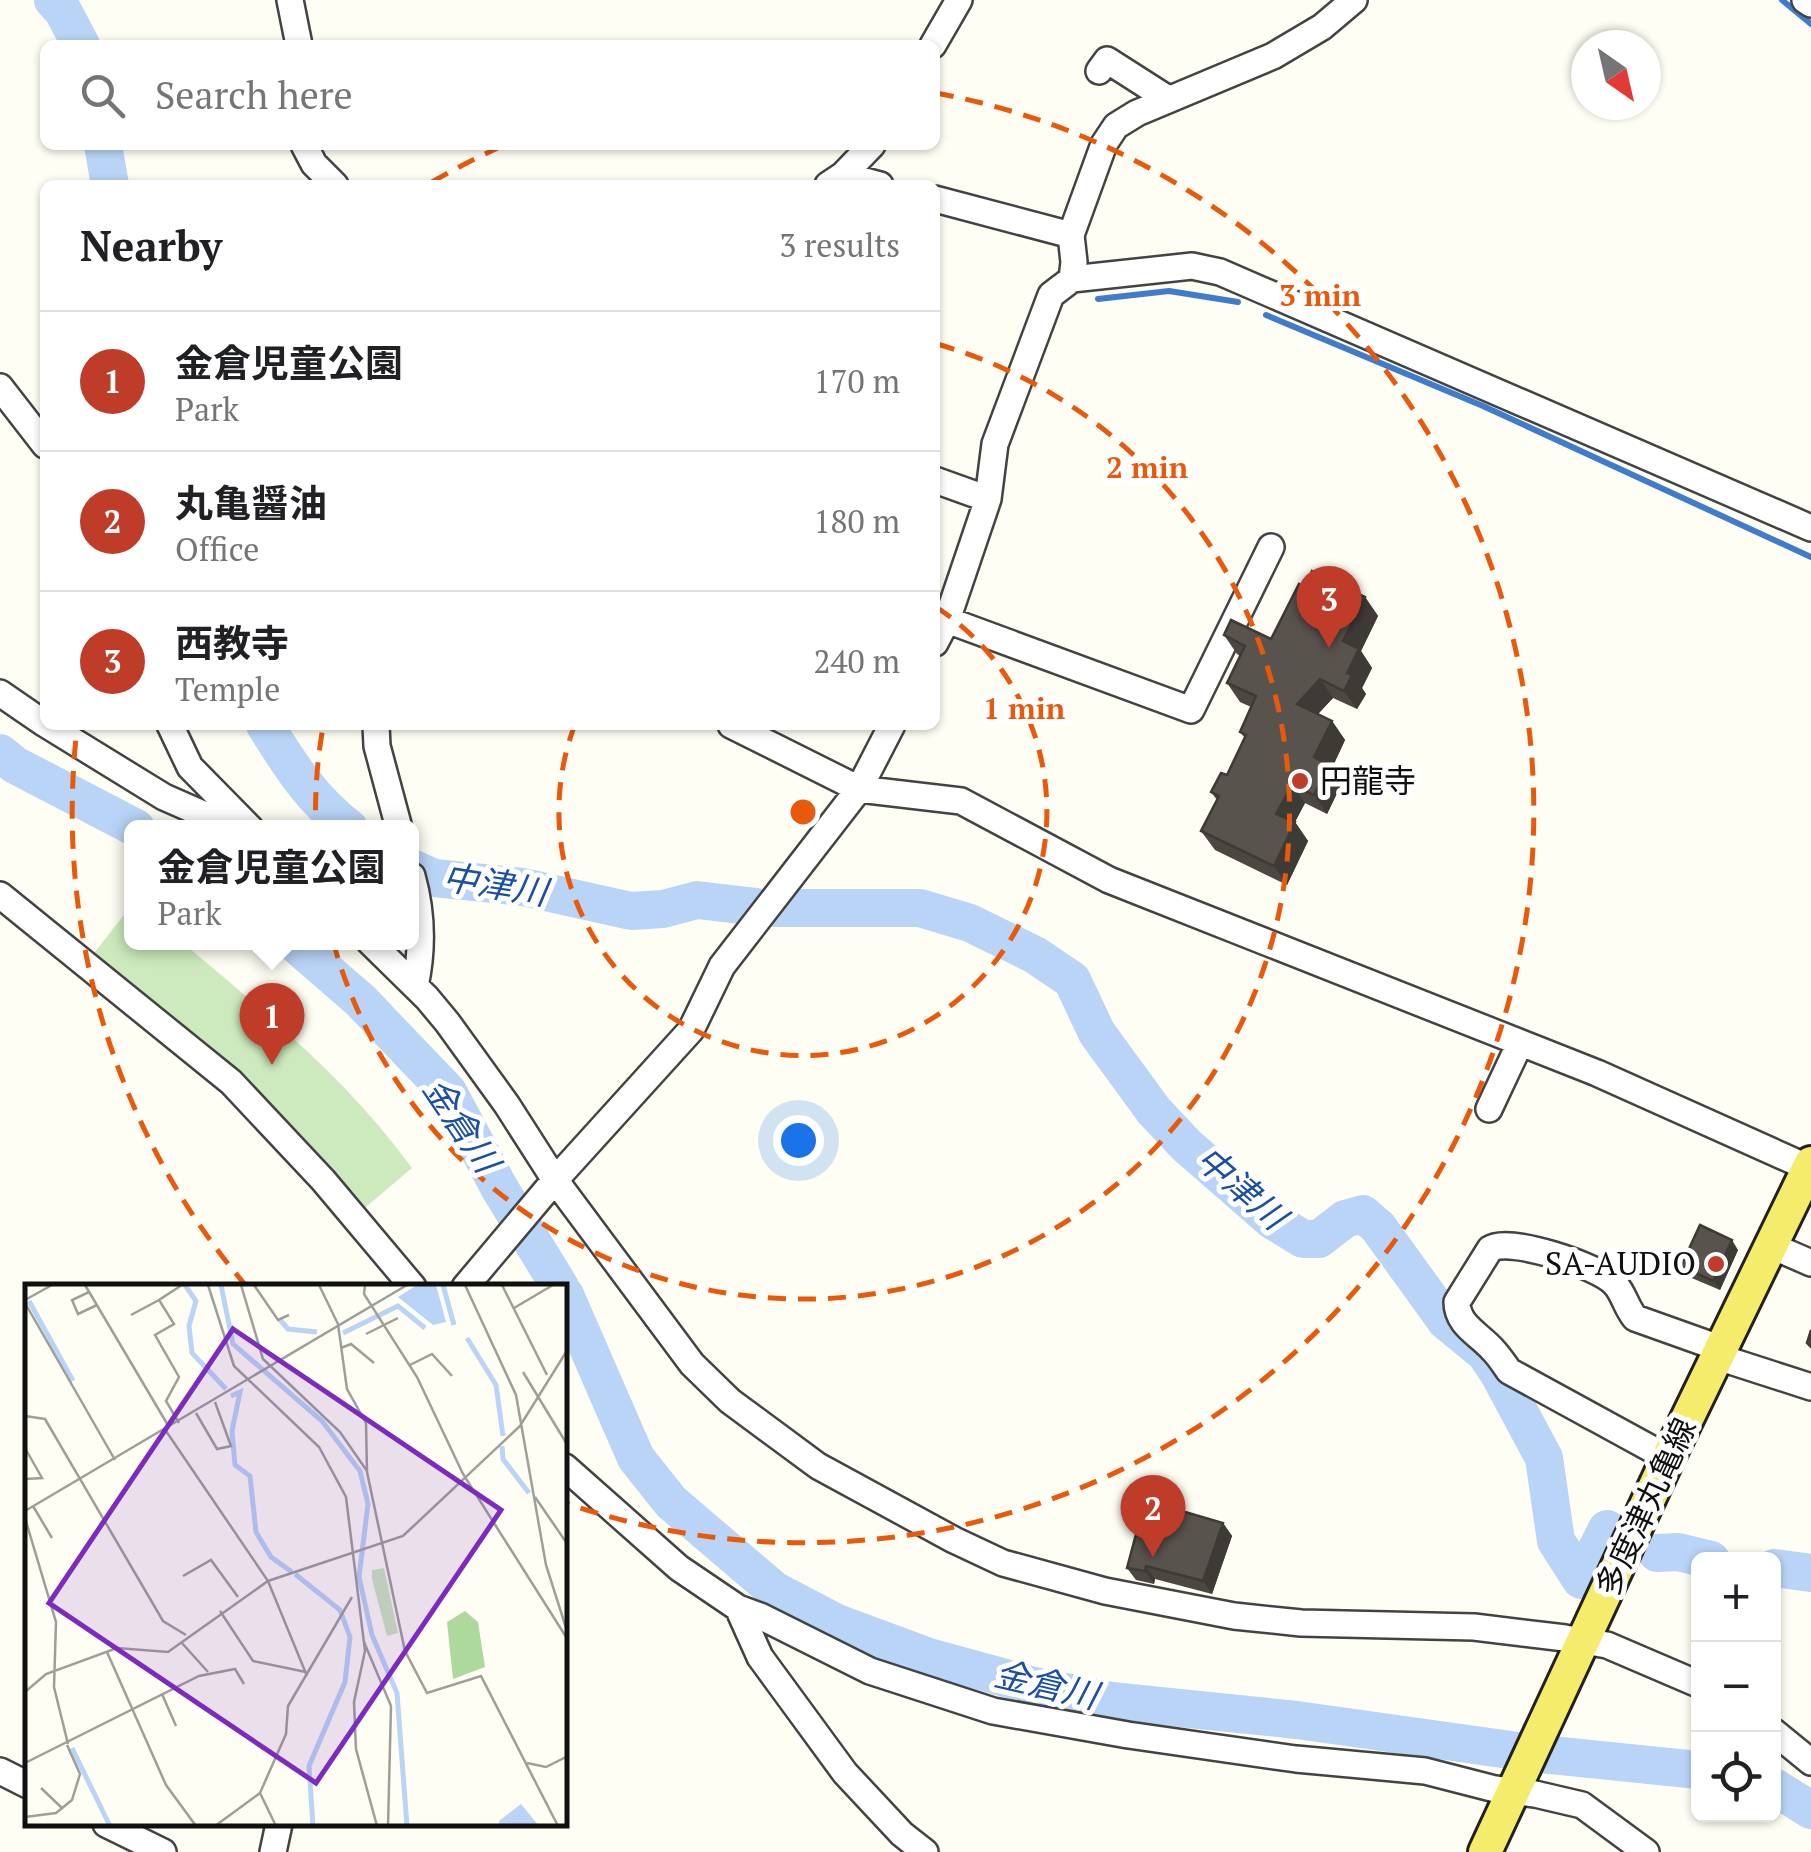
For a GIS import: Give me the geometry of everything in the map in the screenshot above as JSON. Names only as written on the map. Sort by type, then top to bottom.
[{"type":"main road","name":"多度津丸亀線","points":[[1485,1852],[1668,1458],[1807,1180]]},
{"type":"street","points":[[290,0],[298,40]]},
{"type":"street","points":[[936,40],[959,0]]},
{"type":"street","points":[[1072,279],[1072,234],[1104,144],[1116,126],[1168,99],[1273,56],[1322,28],[1354,0]]},
{"type":"street","points":[[1100,71],[1107,60],[1168,99]]},
{"type":"street","points":[[307,150],[330,180]]},
{"type":"street","points":[[835,180],[867,150]]},
{"type":"street","points":[[940,200],[1072,234]]},
{"type":"street","points":[[1271,547],[1191,710],[941,632],[988,499],[995,444],[1051,294],[1072,279],[1192,266],[1220,272],[1811,528]]},
{"type":"street","points":[[0,387],[40,438]]},
{"type":"street","points":[[940,482],[988,499]]},
{"type":"street","points":[[0,692],[40,720]]},
{"type":"street","points":[[56,730],[164,798],[205,816],[228,808]]},
{"type":"street","points":[[172,730],[190,767],[241,820]]},
{"type":"street","points":[[376,730],[397,820]]},
{"type":"street","points":[[742,730],[859,789],[961,802],[1109,880],[1598,1073],[1807,1180]]},
{"type":"street","points":[[467,1284],[691,1030],[722,966],[859,789],[889,730]]},
{"type":"street","points":[[0,895],[231,1082],[323,1180],[410,1284]]},
{"type":"street","points":[[415,986],[420,963],[419,914]]},
{"type":"street","points":[[378,950],[415,986],[471,1054],[550,1188],[692,1364],[730,1401],[818,1466],[1003,1564],[1105,1590],[1234,1616],[1301,1624],[1474,1627],[1583,1641],[1607,1645],[1691,1681]]},
{"type":"street","points":[[1489,1110],[1520,1043]]},
{"type":"street","points":[[1668,1458],[1509,1371],[1494,1350],[1462,1322],[1457,1302],[1490,1249],[1511,1244],[1584,1265],[1613,1281],[1635,1318],[1811,1387]]},
{"type":"street","points":[[1772,1246],[1811,1263]]},
{"type":"street","points":[[568,1470],[679,1568],[738,1608],[870,1671],[993,1710],[1296,1759],[1426,1771],[1512,1793],[1535,1794],[1582,1805],[1646,1852]]},
{"type":"street","points":[[738,1608],[760,1657],[845,1773],[902,1834],[925,1852]]},
{"type":"street","points":[[1781,1738],[1811,1762]]},
{"type":"street","points":[[0,1771],[25,1784]]},
{"type":"street","points":[[112,1827],[162,1852]]},
{"type":"street","points":[[273,1852],[278,1827]]},
{"type":"green space","points":[[124,915],[124,950],[191,950],[333,1076],[412,1168],[360,1212],[91,957]]},
{"type":"building","points":[[1312,571],[1365,597],[1343,641],[1359,649],[1347,673],[1352,675],[1344,691],[1320,679],[1297,704],[1332,721],[1314,757],[1329,765],[1314,795],[1292,785],[1276,814],[1295,822],[1274,866],[1201,831],[1219,796],[1211,792],[1221,773],[1227,775],[1246,735],[1240,732],[1256,696],[1227,683],[1245,646],[1224,635],[1231,620],[1271,639],[1299,584],[1305,587]]},
{"type":"building","points":[[1700,1225],[1732,1240],[1713,1281],[1681,1266]]},
{"type":"building","points":[[1151,1502],[1223,1523],[1203,1581],[1146,1566],[1145,1571],[1127,1568],[1142,1512],[1146,1513]]},
{"type":"waterway","name":"中津川","points":[[53,0],[78,40]]},
{"type":"waterway","points":[[1782,0],[1811,24]]},
{"type":"waterway","name":"中津川","points":[[104,150],[109,180]]},
{"type":"waterway","points":[[1098,299],[1169,291],[1238,302]]},
{"type":"waterway","points":[[1266,315],[1483,406],[1811,557]]},
{"type":"waterway","name":"中津川","points":[[268,730],[312,793],[340,820]]},
{"type":"waterway","name":"金倉川","points":[[0,753],[15,765],[124,822]]},
{"type":"waterway","name":"中津川","points":[[419,871],[434,878],[523,887],[631,911],[663,909],[697,900],[757,907]]},
{"type":"waterway","name":"中津川","points":[[774,908],[920,908],[970,923],[1035,955],[1072,980],[1097,1033],[1154,1111],[1186,1145],[1272,1220],[1303,1239],[1319,1239],[1345,1219],[1363,1214],[1378,1227],[1446,1321],[1485,1353],[1544,1458],[1556,1541],[1581,1580],[1607,1529],[1612,1532]]},
{"type":"waterway","name":"金倉川","points":[[302,950],[360,1000],[448,1092],[500,1189],[558,1284]]},
{"type":"waterway","name":"金倉川","points":[[568,1302],[636,1458],[671,1502],[774,1590],[837,1623],[929,1657],[1034,1686],[1111,1701],[1691,1769]]},
{"type":"waterway","name":"中津川","points":[[1657,1553],[1691,1555]]},
{"type":"waterway","name":"中津川","points":[[1781,1569],[1811,1573]]},
{"type":"waterway","name":"金倉川","points":[[1781,1791],[1811,1810]]},
{"type":"place","name":"西教寺","points":[[1329,648]]},
{"type":"place","name":"円龍寺","points":[[1300,781]]},
{"type":"place","name":"金倉児童公園","points":[[272,1065]]},
{"type":"place","name":"SA-AUDIO","points":[[1716,1264]]},
{"type":"place","name":"丸亀醤油","points":[[1153,1557]]}]
